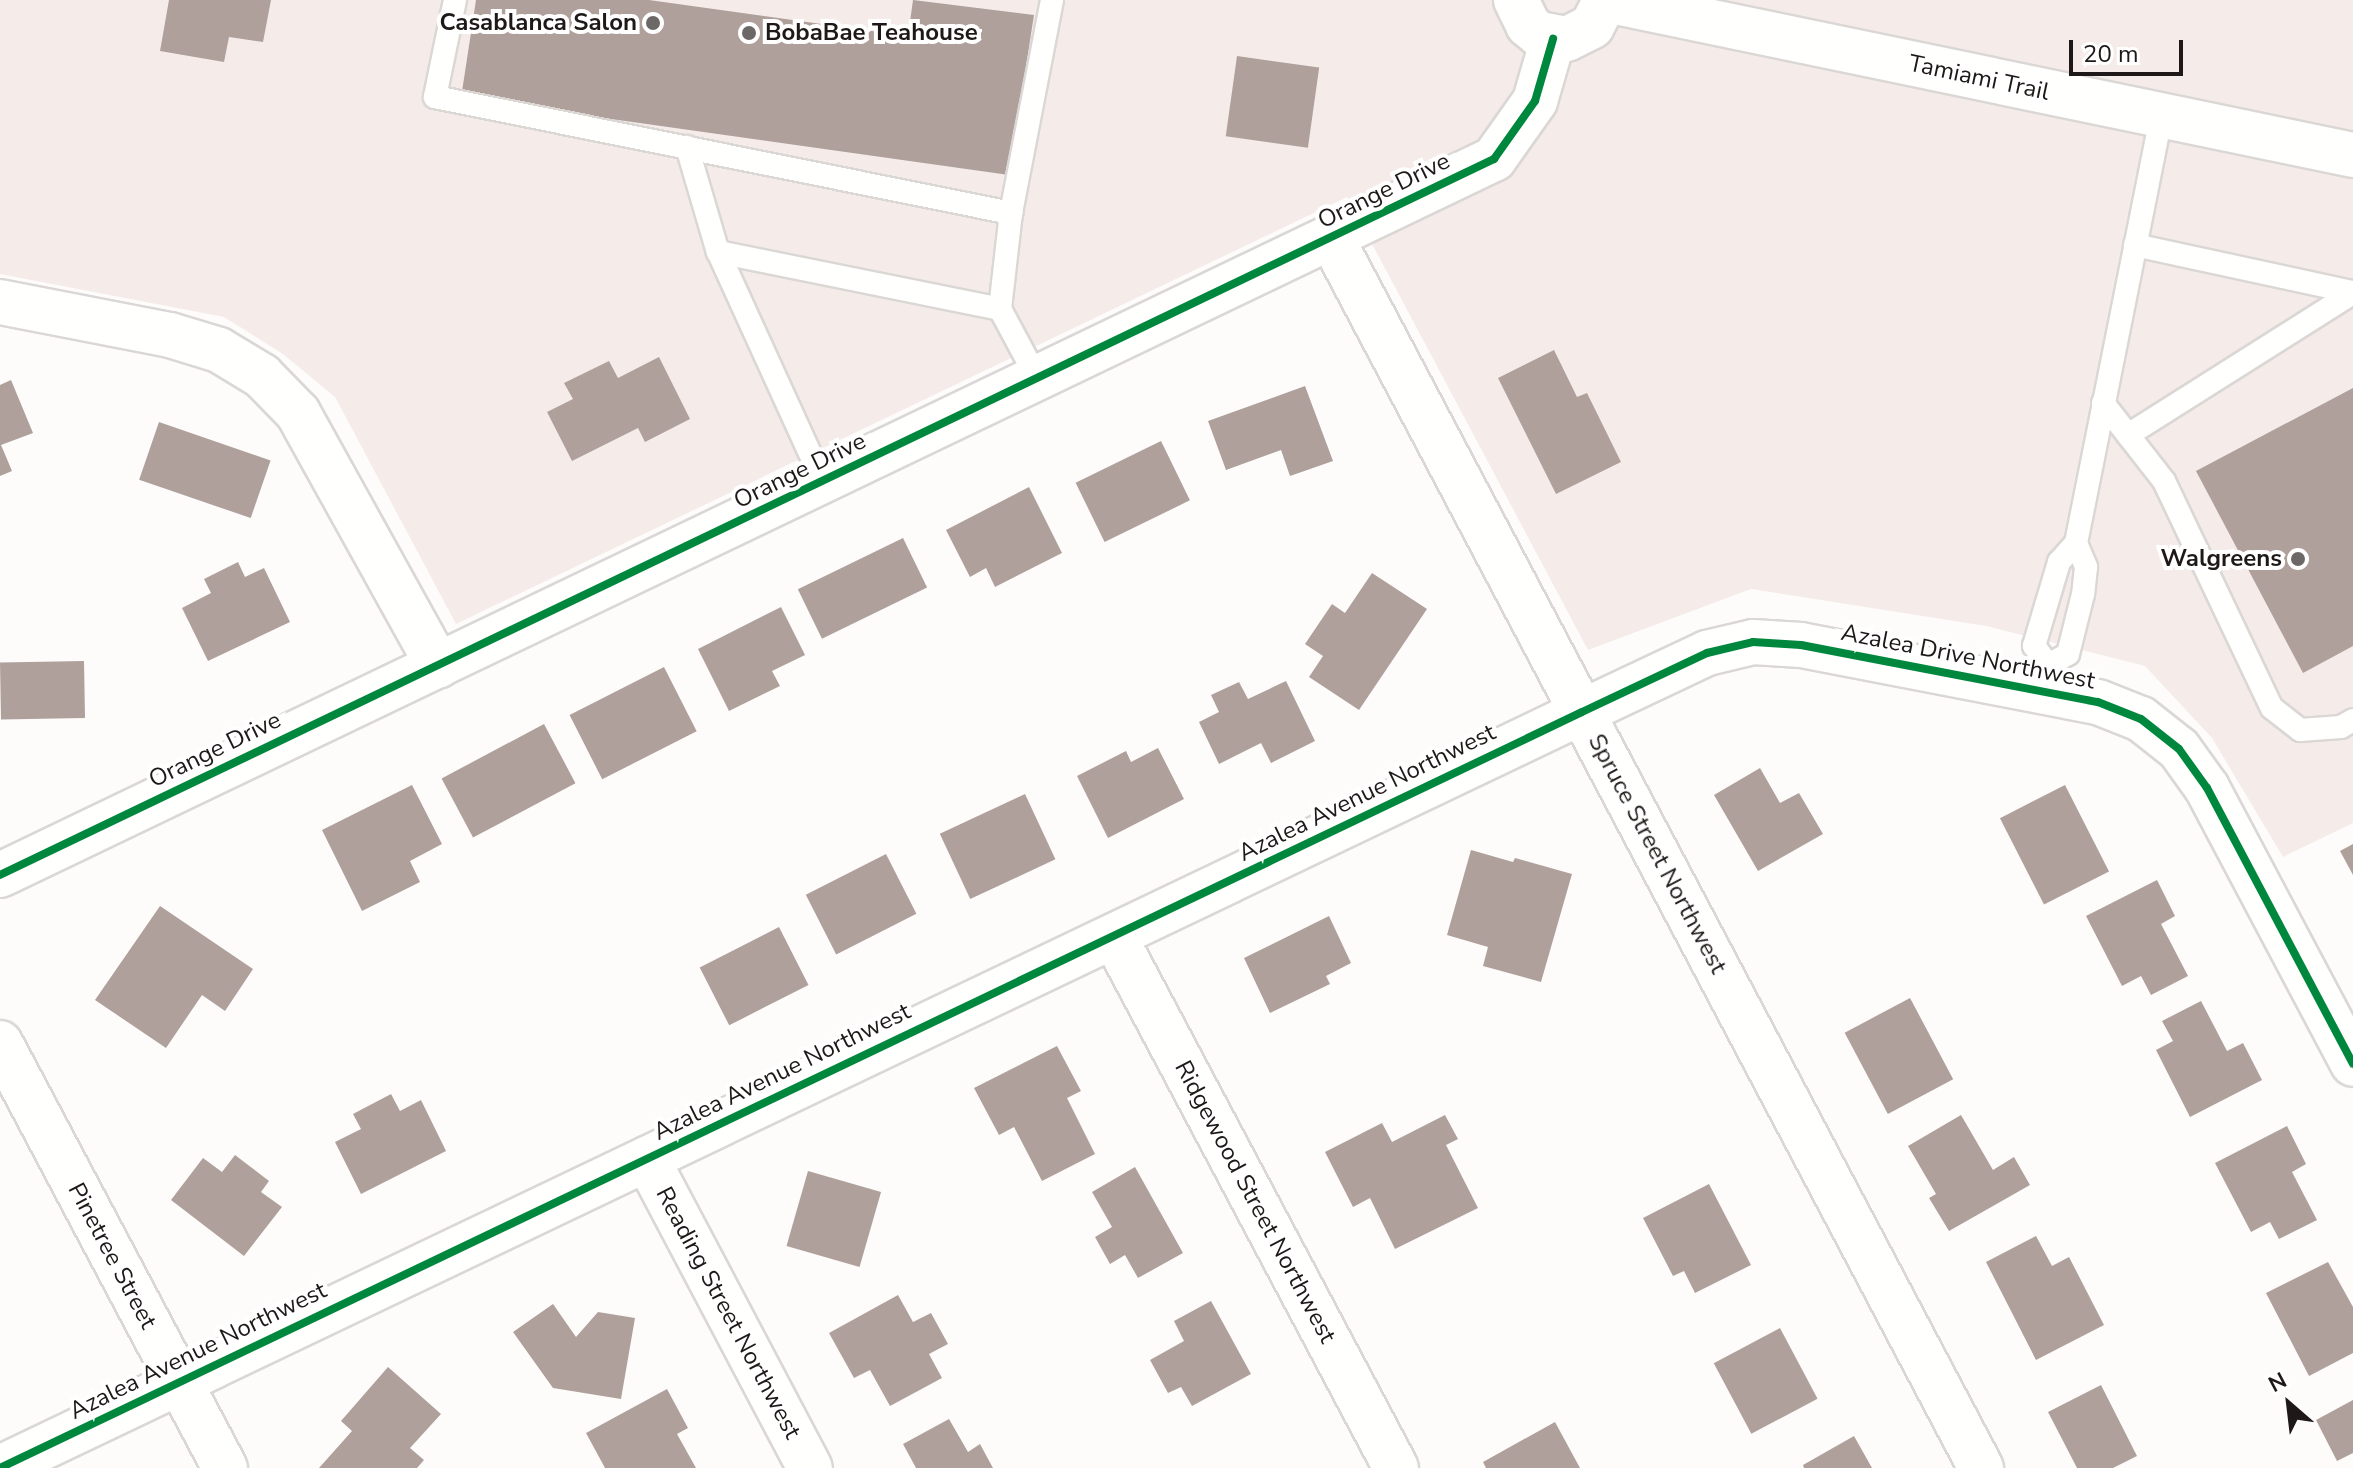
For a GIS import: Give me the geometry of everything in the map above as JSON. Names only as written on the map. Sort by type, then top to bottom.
[{"type":"street","points":[[1516,0],[1528,25],[1553,39],[1567,39],[1592,26],[1606,0]]},
{"type":"street","name":"Tamiami Trail","points":[[1606,0],[2353,155]]},
{"type":"street","name":"Orange Drive","points":[[0,875],[1494,159],[1535,101],[1553,39]]},
{"type":"street","name":"Spruce Street Northwest","points":[[1332,239],[1981,1468]]},
{"type":"street","points":[[0,302],[170,335],[219,350],[262,376],[298,413],[438,666]]},
{"type":"street","name":"Azalea Drive Northwest","points":[[1582,712],[1707,653],[1753,642],[1801,645],[2046,678],[2141,719],[2179,749],[2207,788],[2353,1064]]},
{"type":"street","name":"Azalea Avenue Northwest","points":[[0,1468],[1582,712]]},
{"type":"street","name":"Ridgewood Street Northwest","points":[[1114,936],[1396,1468]]},
{"type":"street","name":"Pinetree Street","points":[[0,1043],[225,1468]]},
{"type":"street","name":"Reading Street Northwest","points":[[647,1159],[810,1468]]},
{"type":"lane","points":[[455,0],[435,97],[1011,213]]},
{"type":"lane","points":[[1038,380],[1000,309],[1011,213],[1052,0]]},
{"type":"lane","points":[[2076,543],[2086,567],[2083,594],[2068,654],[2046,678],[2034,646],[2059,562],[2076,543],[2161,116]]},
{"type":"lane","points":[[687,147],[718,252],[823,482]]},
{"type":"lane","points":[[2135,245],[2353,292]]},
{"type":"lane","points":[[718,252],[1000,309]]},
{"type":"lane","points":[[2128,435],[2353,292]]},
{"type":"lane","points":[[2103,403],[2164,481],[2272,708],[2300,730],[2341,727],[2353,720]]},
{"type":"shaded area","points":[[0,0],[2353,0],[2353,823],[2283,857],[2212,738],[2145,666],[1986,626],[1751,589],[1588,650],[1347,197],[456,624],[335,397],[283,354],[224,317],[0,274]]},
{"type":"building","points":[[169,0],[271,0],[263,42],[229,37],[224,62],[160,51]]},
{"type":"building","points":[[476,0],[649,0],[908,36],[913,0],[1034,15],[1009,175],[461,98]]},
{"type":"building","points":[[1237,56],[1319,68],[1308,148],[1226,136]]},
{"type":"building","points":[[1554,350],[1577,397],[1587,393],[1621,462],[1556,494],[1498,378]]},
{"type":"building","points":[[659,357],[690,419],[645,442],[638,428],[572,461],[547,412],[573,399],[564,383],[609,361],[618,378]]},
{"type":"building","points":[[11,380],[33,433],[1,445],[12,471],[0,476],[0,385]]},
{"type":"building","points":[[1305,386],[1333,461],[1290,476],[1281,450],[1226,470],[1208,421]]},
{"type":"building","name":"Walgreens","points":[[2353,388],[2353,646],[2303,673],[2196,471]]},
{"type":"building","points":[[159,422],[271,460],[251,518],[139,480]]},
{"type":"building","points":[[1161,441],[1190,500],[1105,542],[1076,483]]},
{"type":"building","points":[[1029,487],[1062,553],[995,587],[986,568],[970,577],[946,530]]},
{"type":"building","points":[[903,538],[927,587],[822,639],[798,589]]},
{"type":"building","points":[[238,562],[245,577],[264,568],[290,622],[208,661],[182,608],[211,593],[204,579]]},
{"type":"building","points":[[1372,573],[1427,609],[1359,710],[1309,677],[1323,656],[1305,644],[1332,604],[1345,613]]},
{"type":"building","points":[[781,607],[805,655],[772,671],[780,686],[729,711],[698,649]]},
{"type":"building","points":[[84,661],[85,718],[1,719],[0,662]]},
{"type":"building","points":[[664,667],[697,731],[602,779],[570,715]]},
{"type":"building","points":[[1286,681],[1315,741],[1271,763],[1261,743],[1219,764],[1199,722],[1219,712],[1211,695],[1239,682],[1248,699]]},
{"type":"building","points":[[544,724],[575,783],[473,838],[442,778]]},
{"type":"building","points":[[1158,748],[1184,799],[1108,838],[1077,776],[1126,751],[1131,762]]},
{"type":"building","points":[[1760,768],[1780,803],[1799,793],[1823,834],[1758,871],[1714,795]]},
{"type":"building","points":[[412,785],[442,844],[410,861],[420,882],[362,911],[322,830]]},
{"type":"building","points":[[2065,785],[2109,871],[2044,905],[2000,818]]},
{"type":"building","points":[[1025,794],[1055,859],[970,899],[940,834]]},
{"type":"building","points":[[2353,844],[2353,875],[2340,851]]},
{"type":"building","points":[[1471,850],[1572,874],[1541,982],[1483,966],[1488,947],[1447,935]]},
{"type":"building","points":[[886,854],[916,914],[836,955],[806,895]]},
{"type":"building","points":[[2157,880],[2175,916],[2161,924],[2188,976],[2151,995],[2141,976],[2122,986],[2086,916]]},
{"type":"building","points":[[160,906],[253,969],[225,1011],[202,995],[166,1048],[95,1000]]},
{"type":"building","points":[[1329,916],[1351,963],[1326,976],[1330,984],[1270,1013],[1244,958]]},
{"type":"building","points":[[779,927],[809,985],[729,1025],[700,967]]},
{"type":"building","points":[[1910,998],[1953,1079],[1888,1114],[1845,1033]]},
{"type":"building","points":[[2201,1001],[2227,1051],[2243,1043],[2262,1080],[2190,1117],[2156,1050],[2173,1041],[2162,1021]]},
{"type":"building","points":[[1057,1046],[1081,1091],[1067,1098],[1095,1154],[1042,1181],[1014,1127],[999,1135],[974,1088]]},
{"type":"building","points":[[391,1094],[400,1111],[421,1100],[446,1151],[361,1194],[335,1142],[361,1129],[353,1114]]},
{"type":"building","points":[[1445,1115],[1458,1139],[1446,1145],[1478,1208],[1395,1249],[1370,1198],[1353,1207],[1325,1152],[1382,1123],[1392,1142]]},
{"type":"building","points":[[1961,1115],[1993,1170],[2014,1157],[2030,1185],[1949,1231],[1929,1198],[1936,1194],[1908,1146]]},
{"type":"building","points":[[2287,1126],[2306,1164],[2292,1172],[2317,1220],[2279,1239],[2270,1222],[2251,1232],[2215,1163]]},
{"type":"building","points":[[235,1155],[269,1181],[261,1192],[282,1207],[244,1256],[171,1200],[203,1158],[222,1172]]},
{"type":"building","points":[[1135,1167],[1183,1253],[1138,1278],[1125,1255],[1110,1264],[1095,1237],[1112,1227],[1092,1192]]},
{"type":"building","points":[[808,1171],[881,1192],[860,1267],[787,1246]]},
{"type":"building","points":[[1709,1184],[1751,1265],[1695,1293],[1684,1271],[1673,1276],[1643,1218]]},
{"type":"building","points":[[2036,1236],[2052,1266],[2069,1257],[2104,1325],[2036,1360],[1986,1262]]},
{"type":"building","points":[[2328,1262],[2353,1307],[2353,1353],[2309,1376],[2266,1293]]},
{"type":"building","points":[[898,1295],[913,1322],[931,1313],[948,1344],[929,1354],[942,1378],[890,1406],[870,1370],[854,1378],[829,1333]]},
{"type":"building","points":[[1211,1301],[1251,1374],[1192,1406],[1181,1387],[1168,1393],[1150,1360],[1184,1341],[1174,1321]]},
{"type":"building","points":[[553,1304],[576,1337],[598,1312],[635,1318],[621,1399],[553,1388],[513,1332]]},
{"type":"building","points":[[1780,1328],[1818,1399],[1751,1434],[1714,1363]]},
{"type":"building","points":[[388,1367],[441,1414],[410,1448],[424,1460],[417,1468],[319,1468],[352,1431],[341,1421]]},
{"type":"building","points":[[2101,1385],[2137,1456],[2113,1468],[2077,1468],[2048,1412]]},
{"type":"building","points":[[667,1389],[688,1428],[677,1434],[696,1468],[605,1468],[586,1433]]},
{"type":"building","points":[[2353,1400],[2353,1453],[2337,1461],[2316,1420]]},
{"type":"building","points":[[949,1419],[968,1452],[980,1444],[993,1468],[916,1468],[903,1444]]},
{"type":"building","points":[[1555,1422],[1580,1468],[1486,1468],[1483,1462]]},
{"type":"building","points":[[1854,1436],[1872,1468],[1804,1468],[1803,1465]]},
{"type":"cycle path","points":[[0,875],[1494,159],[1535,101],[1553,39]]},
{"type":"cycle path","points":[[0,1468],[1707,653],[1753,642],[1801,645],[2098,702],[2141,719],[2179,749],[2207,788],[2353,1064]]},
{"type":"place","name":"Casablanca Salon","points":[[653,23]]},
{"type":"place","name":"BobaBae Teahouse","points":[[749,33]]},
{"type":"place","name":"Walgreens","points":[[2298,559]]}]
